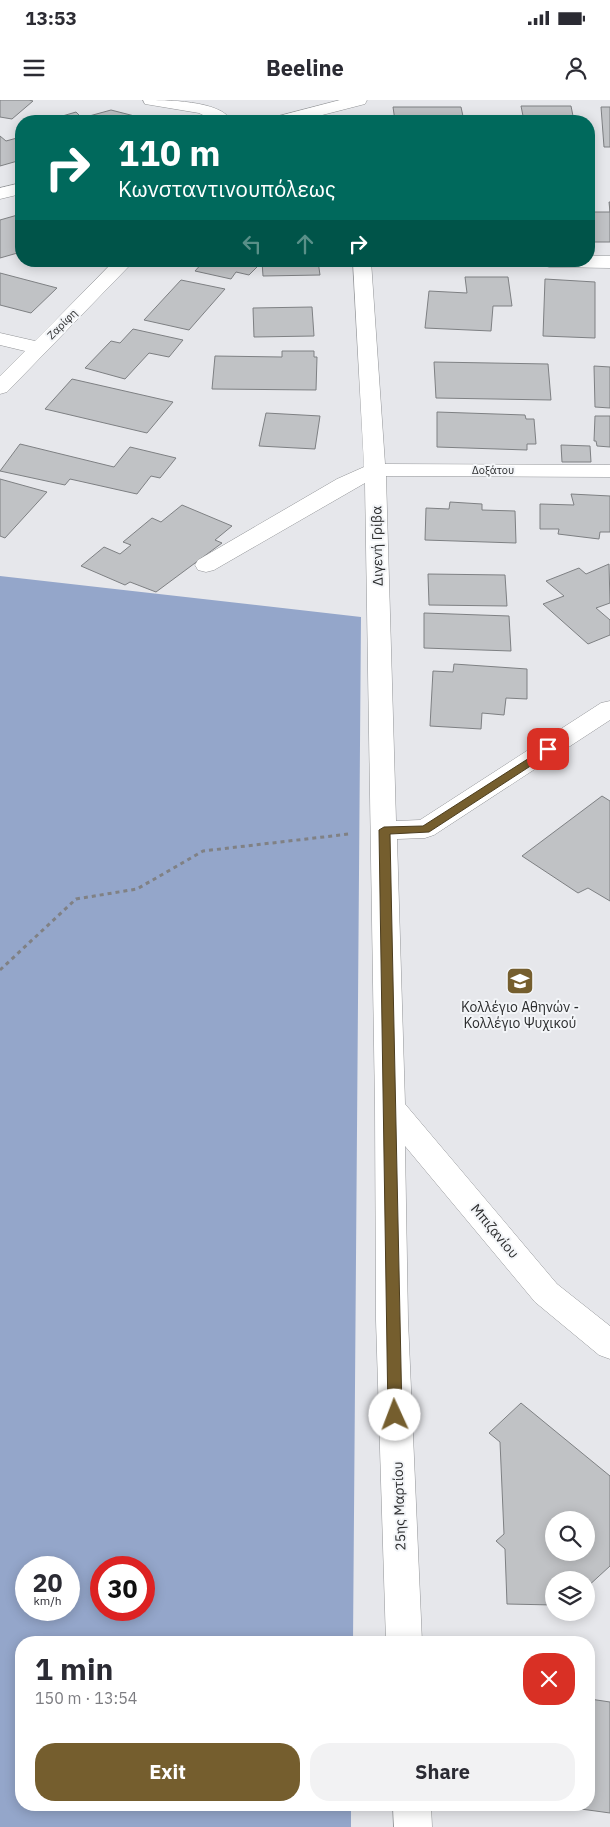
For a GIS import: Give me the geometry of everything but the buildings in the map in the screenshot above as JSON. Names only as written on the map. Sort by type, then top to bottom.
[{"type":"street","points":[[151,100],[204,109],[216,115]]},
{"type":"street","points":[[303,115],[355,101],[354,115]]},
{"type":"street","points":[[0,194],[15,190]]},
{"type":"street","points":[[595,262],[610,262]]},
{"type":"street","name":"Ζαρίφη","points":[[0,388],[37,348],[119,267]]},
{"type":"street","name":"Διγενή Γρίβα","points":[[362,267],[375,470],[384,830]]},
{"type":"street","points":[[0,339],[37,348]]},
{"type":"street","points":[[206,565],[345,484],[375,470]]},
{"type":"street","name":"Δοξάτου","points":[[375,470],[610,471]]},
{"type":"street","points":[[384,830],[425,830],[610,709]]},
{"type":"street","name":"25ης Μαρτίου","points":[[384,830],[392,1320],[404,1636]]},
{"type":"street","name":"Μπιζανίου","points":[[390,1107],[546,1293],[610,1345]]},
{"type":"street","points":[[412,1811],[413,1827]]},
{"type":"path","points":[[0,970],[76,898],[137,889],[203,851],[384,830]]},
{"type":"shaded area","points":[[0,576],[361,617],[353,1636],[15,1636],[15,1811],[351,1811],[351,1827],[0,1827]]},
{"type":"place","name":"Κολλέγιο Αθηνών - Κολλέγιο Ψυχικού","points":[[520,981]]},
{"type":"route","points":[[395,1415],[384,830],[425,830],[548,749]]}]
